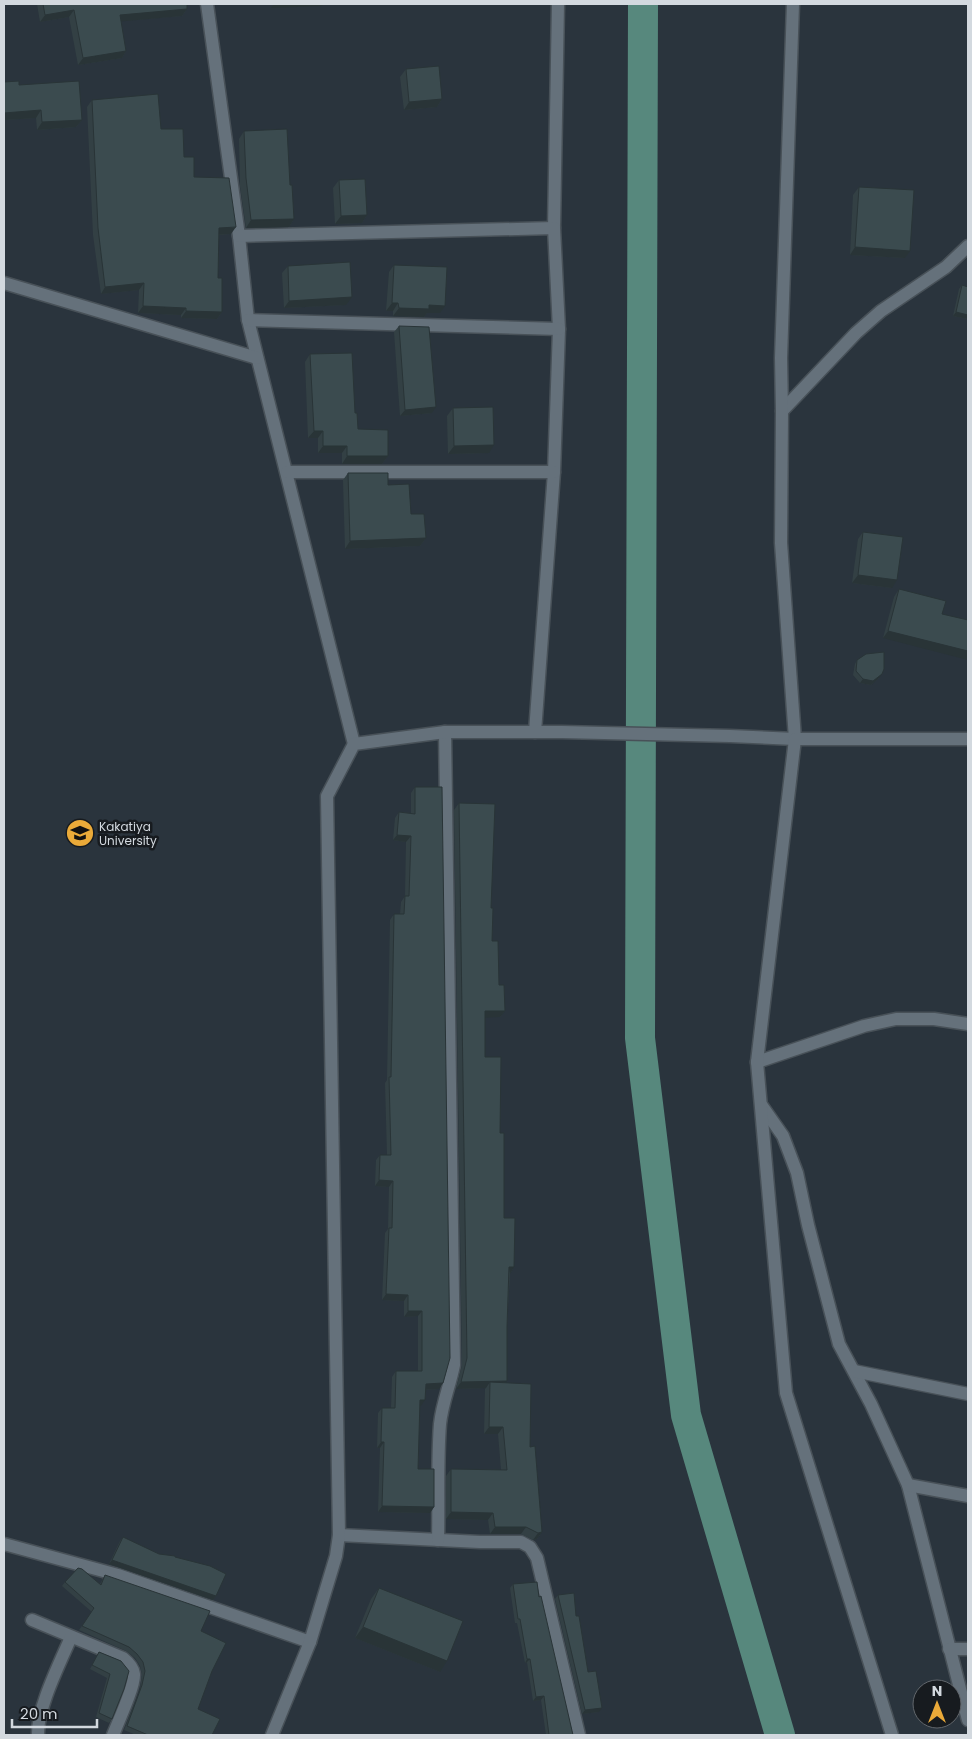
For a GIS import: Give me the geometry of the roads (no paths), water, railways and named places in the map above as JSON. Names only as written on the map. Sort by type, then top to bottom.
[{"type":"street","points":[[207,4],[239,236],[248,320],[354,744],[327,796],[339,1535],[336,1556],[310,1642],[272,1735]]},
{"type":"street","points":[[536,732],[554,472],[559,329],[554,228],[558,4]]},
{"type":"street","points":[[793,4],[781,358],[781,543],[795,739],[758,1062],[786,1393],[892,1735]]},
{"type":"street","points":[[239,236],[554,228]]},
{"type":"street","points":[[782,411],[856,332],[881,312],[946,267],[968,246]]},
{"type":"street","points":[[4,283],[257,358]]},
{"type":"street","points":[[248,320],[559,329]]},
{"type":"street","points":[[287,472],[554,472]]},
{"type":"street","points":[[354,744],[445,732],[562,732],[795,739],[968,739]]},
{"type":"street","points":[[438,1540],[440,1424],[454,1365],[445,732]]},
{"type":"street","points":[[758,1062],[864,1026],[896,1019],[934,1019],[968,1024]]},
{"type":"street","points":[[761,1104],[783,1136],[797,1173],[808,1225],[839,1344],[871,1404],[908,1485],[968,1720]]},
{"type":"street","points":[[854,1371],[968,1394]]},
{"type":"street","points":[[908,1485],[968,1496]]},
{"type":"street","points":[[339,1535],[480,1542],[512,1541],[521,1542],[530,1547],[537,1558],[579,1735]]},
{"type":"street","points":[[4,1544],[118,1575],[310,1642]]},
{"type":"street","points":[[32,1620],[123,1658],[130,1664],[134,1674],[113,1735]]},
{"type":"street","points":[[38,1735],[37,1729],[43,1708],[71,1637]]},
{"type":"street","points":[[949,1649],[968,1649]]},
{"type":"waterway","points":[[643,4],[640,1038],[686,1415],[780,1735]]},
{"type":"place","name":"Kakatiya University","points":[[80,833]]}]
